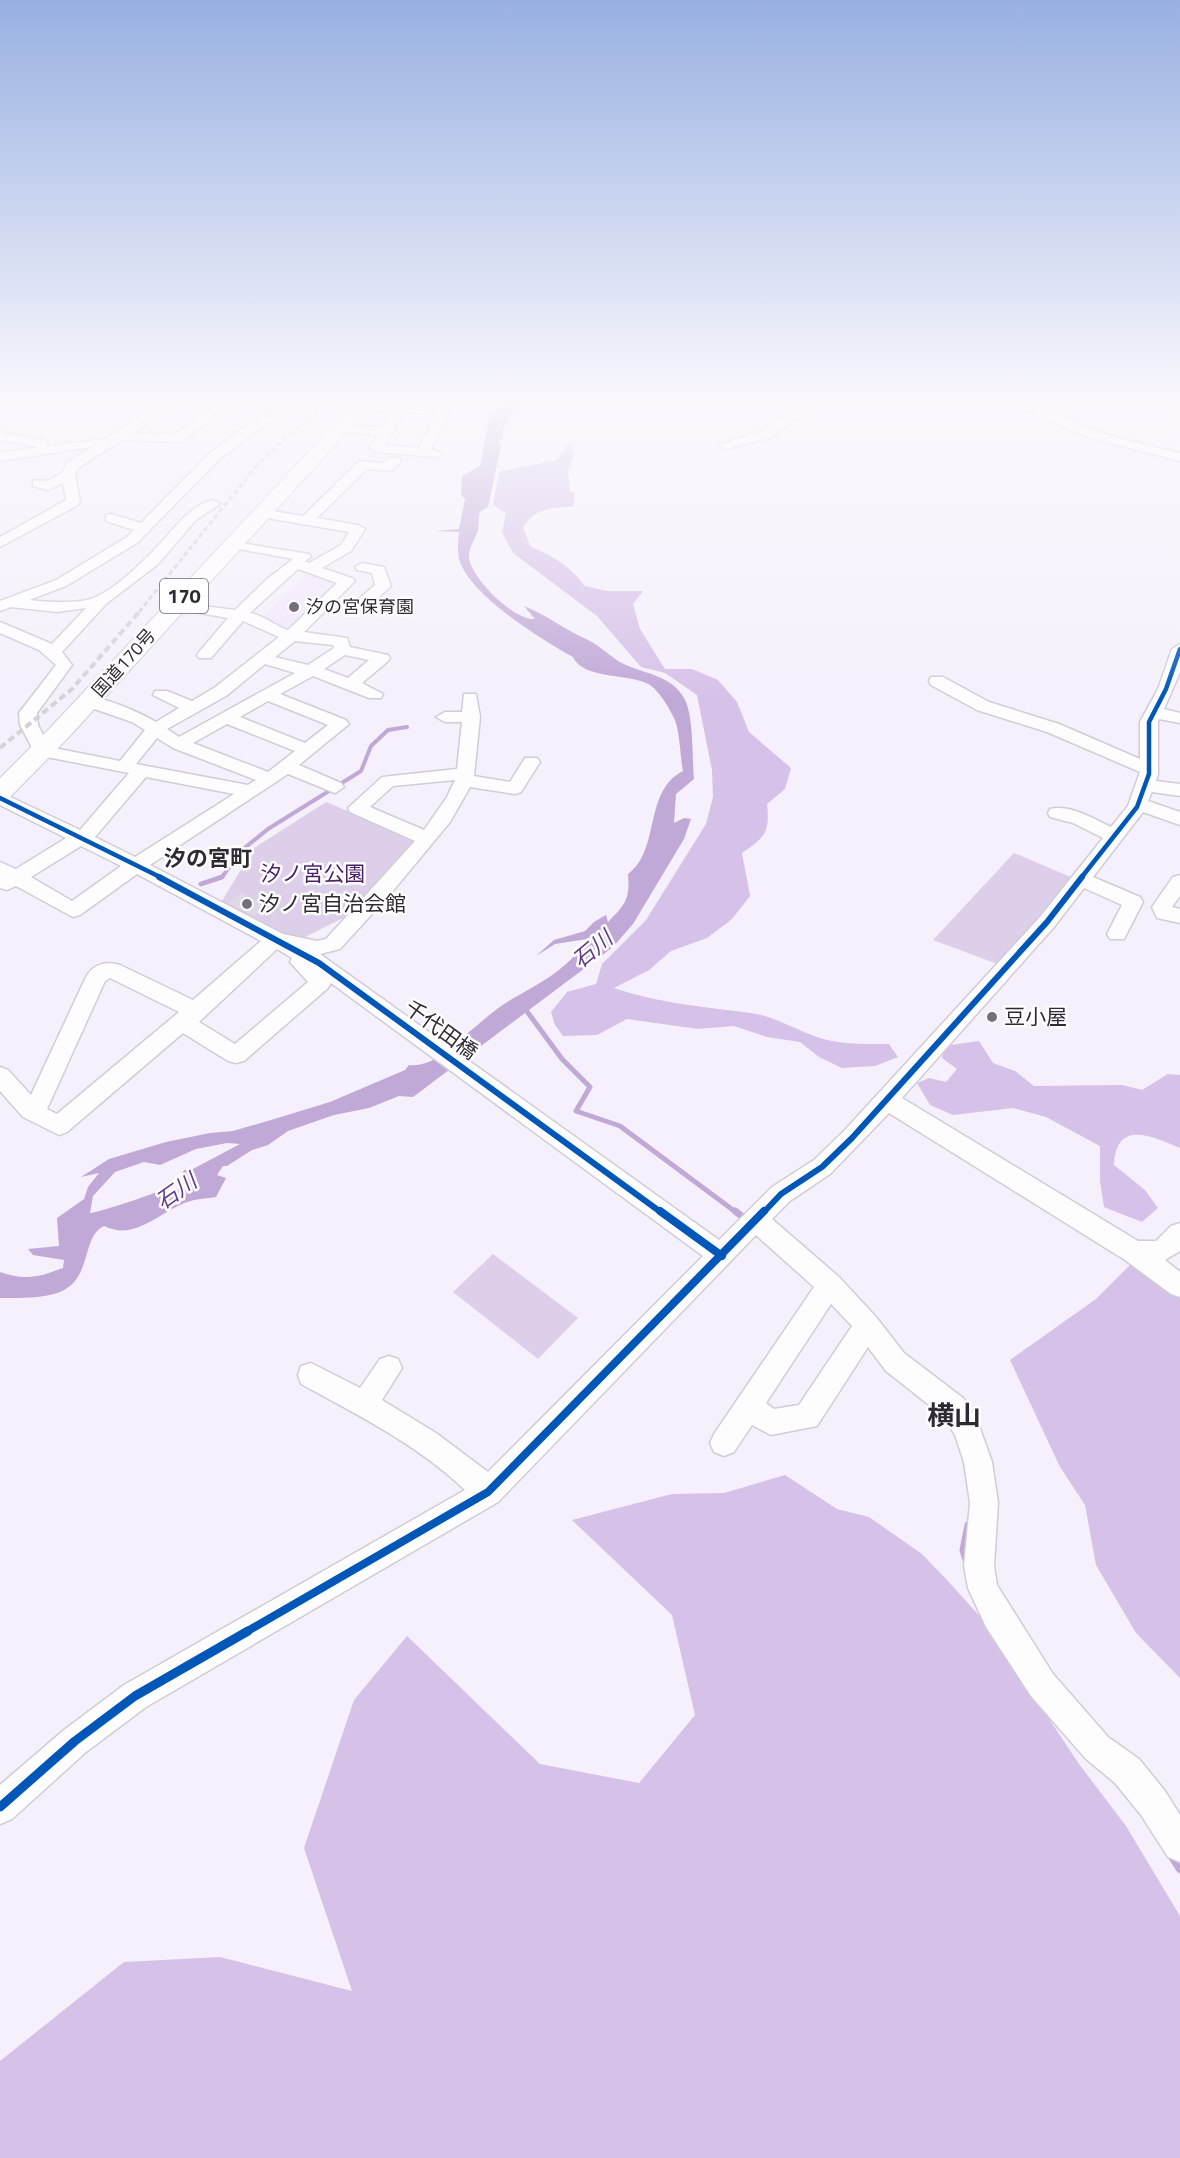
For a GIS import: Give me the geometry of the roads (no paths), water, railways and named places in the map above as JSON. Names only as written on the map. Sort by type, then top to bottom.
[{"type":"highway","name":"国道170号","points":[[0,792],[89,701],[273,500]]},
{"type":"street","points":[[0,543],[73,502],[73,500]]},
{"type":"street","points":[[3,605],[61,584],[114,552],[144,530],[173,500]]},
{"type":"street","points":[[307,520],[328,500]]},
{"type":"street","points":[[53,652],[101,601],[153,561],[192,517],[213,504]]},
{"type":"street","points":[[261,513],[358,529],[346,556]]},
{"type":"street","points":[[111,518],[144,530]]},
{"type":"street","points":[[93,544],[114,552]]},
{"type":"street","points":[[233,544],[307,563],[341,586],[374,600],[383,586],[379,570],[362,567],[346,556]]},
{"type":"street","points":[[205,655],[238,615],[274,579],[296,563],[346,556],[382,556]]},
{"type":"street","points":[[6,877],[81,839],[90,832],[133,768],[155,729],[220,692],[292,635],[362,567]]},
{"type":"street","points":[[3,605],[57,607],[101,601]]},
{"type":"street","points":[[176,605],[255,618],[261,627],[292,635],[341,640],[342,650]]},
{"type":"street","points":[[0,627],[53,652],[64,665],[28,713],[29,725],[42,751],[248,791]]},
{"type":"street","points":[[0,1807],[75,1741],[135,1696],[488,1492],[781,1194],[822,1167],[995,982],[1138,804],[1147,777],[1149,722],[1166,689],[1180,649]]},
{"type":"street","points":[[179,744],[312,670],[342,650],[382,658],[352,683]]},
{"type":"street","points":[[262,658],[302,670],[312,670],[352,683],[375,694]]},
{"type":"street","points":[[937,681],[990,710],[1053,728],[1147,777],[1180,790]]},
{"type":"street","points":[[161,695],[191,707]]},
{"type":"street","points":[[6,877],[73,910],[135,866],[248,791],[270,779],[340,724],[267,695]]},
{"type":"street","points":[[2,1083],[34,1113],[59,1126],[131,1067],[192,1011],[281,943],[317,948],[333,944],[427,838],[455,800],[464,777],[471,717],[470,698]]},
{"type":"street","points":[[89,701],[138,718],[179,744],[270,779]]},
{"type":"street","points":[[1153,712],[1180,718]]},
{"type":"street","points":[[445,717],[471,717]]},
{"type":"street","points":[[226,718],[308,750]]},
{"type":"street","points":[[427,838],[357,808],[388,781],[464,777],[515,788],[531,762]]},
{"type":"street","points":[[287,767],[335,787]]},
{"type":"street","points":[[0,798],[281,943],[321,982],[236,1055],[187,1025],[192,1011]]},
{"type":"street","points":[[1138,804],[1180,819]]},
{"type":"street","points":[[1057,813],[1080,819],[1114,836]]},
{"type":"street","points":[[1080,879],[1133,902],[1117,934]]},
{"type":"street","points":[[1180,882],[1162,907],[1164,913],[1180,916]]},
{"type":"street","name":"千代田橋","points":[[281,943],[353,986],[722,1256]]},
{"type":"street","points":[[34,1113],[96,977],[103,971],[113,970],[192,1011]]},
{"type":"street","points":[[885,1099],[1134,1252],[1180,1286]]},
{"type":"street","points":[[756,1220],[830,1285],[867,1325],[895,1362],[953,1407],[967,1429],[978,1462],[984,1503],[979,1566],[983,1588],[997,1616],[1042,1685],[1097,1748],[1127,1771],[1153,1803],[1180,1845]]},
{"type":"street","points":[[1134,1252],[1155,1253],[1167,1249],[1180,1233]]},
{"type":"street","points":[[724,1443],[830,1285]]},
{"type":"street","points":[[749,1407],[771,1422],[807,1417],[867,1325]]},
{"type":"street","points":[[364,1404],[388,1368]]},
{"type":"street","points":[[311,1374],[392,1420],[472,1476],[488,1492]]},
{"type":"water","name":"石川","points":[[465,500],[490,500],[488,507],[480,512],[478,530],[469,557],[477,576],[485,587],[517,613],[535,619],[524,606],[593,643],[621,662],[666,680],[679,691],[690,715],[694,779],[676,794],[674,823],[684,818],[691,819],[684,839],[633,924],[613,947],[413,1097],[399,1096],[369,1108],[334,1115],[288,1131],[268,1145],[252,1150],[227,1166],[223,1166],[217,1175],[226,1178],[216,1197],[184,1203],[134,1229],[115,1230],[104,1226],[92,1238],[79,1275],[64,1290],[41,1296],[0,1298],[0,1272],[32,1277],[63,1268],[64,1260],[33,1255],[28,1249],[59,1246],[57,1218],[84,1199],[88,1187],[99,1173],[81,1177],[109,1159],[166,1142],[233,1131],[330,1102],[405,1070],[409,1065],[422,1064],[435,1059],[459,1045],[456,1042],[497,1009],[563,966],[587,939],[555,944],[536,956],[554,940],[585,931],[606,915],[608,922],[625,901],[628,874],[638,864],[645,851],[662,792],[671,780],[683,771],[677,726],[673,716],[650,685],[642,681],[587,669],[578,664],[573,657],[526,628],[491,601],[465,573],[458,556],[459,532],[435,531],[459,529]],"holes":[[[227,1143],[240,1144],[191,1170],[184,1170],[180,1179],[182,1184],[171,1196],[158,1200],[166,1196],[162,1194],[163,1189],[90,1213],[93,1196],[115,1172],[144,1162],[160,1165],[196,1149]]]},
{"type":"waterway","points":[[222,877],[242,850],[268,829],[361,771],[371,746],[388,730],[407,727]]},
{"type":"waterway","points":[[201,884],[222,877]]},
{"type":"waterway","points":[[218,878],[222,877]]},
{"type":"waterway","points":[[523,1006],[562,1059],[590,1087],[576,1111],[620,1126],[737,1213]]},
{"type":"waterway","points":[[735,1211],[747,1220]]},
{"type":"waterway","points":[[966,1560],[963,1550],[968,1525]]},
{"type":"waterway","points":[[1171,1855],[1180,1869]]},
{"type":"railway","points":[[139,612],[229,500]]},
{"type":"railway","points":[[0,748],[72,689],[140,611]]},
{"type":"place","name":"汐の宮保育園","points":[[294,607]]},
{"type":"place","name":"汐ノ宮自治会館","points":[[247,904]]},
{"type":"place","name":"豆小屋","points":[[992,1017]]},
{"type":"district","name":"汐の宮町","points":[[208,858]]},
{"type":"district","name":"横山","points":[[954,1416]]},
{"type":"park label","name":"汐ノ宮公園","points":[[313,874]]}]
